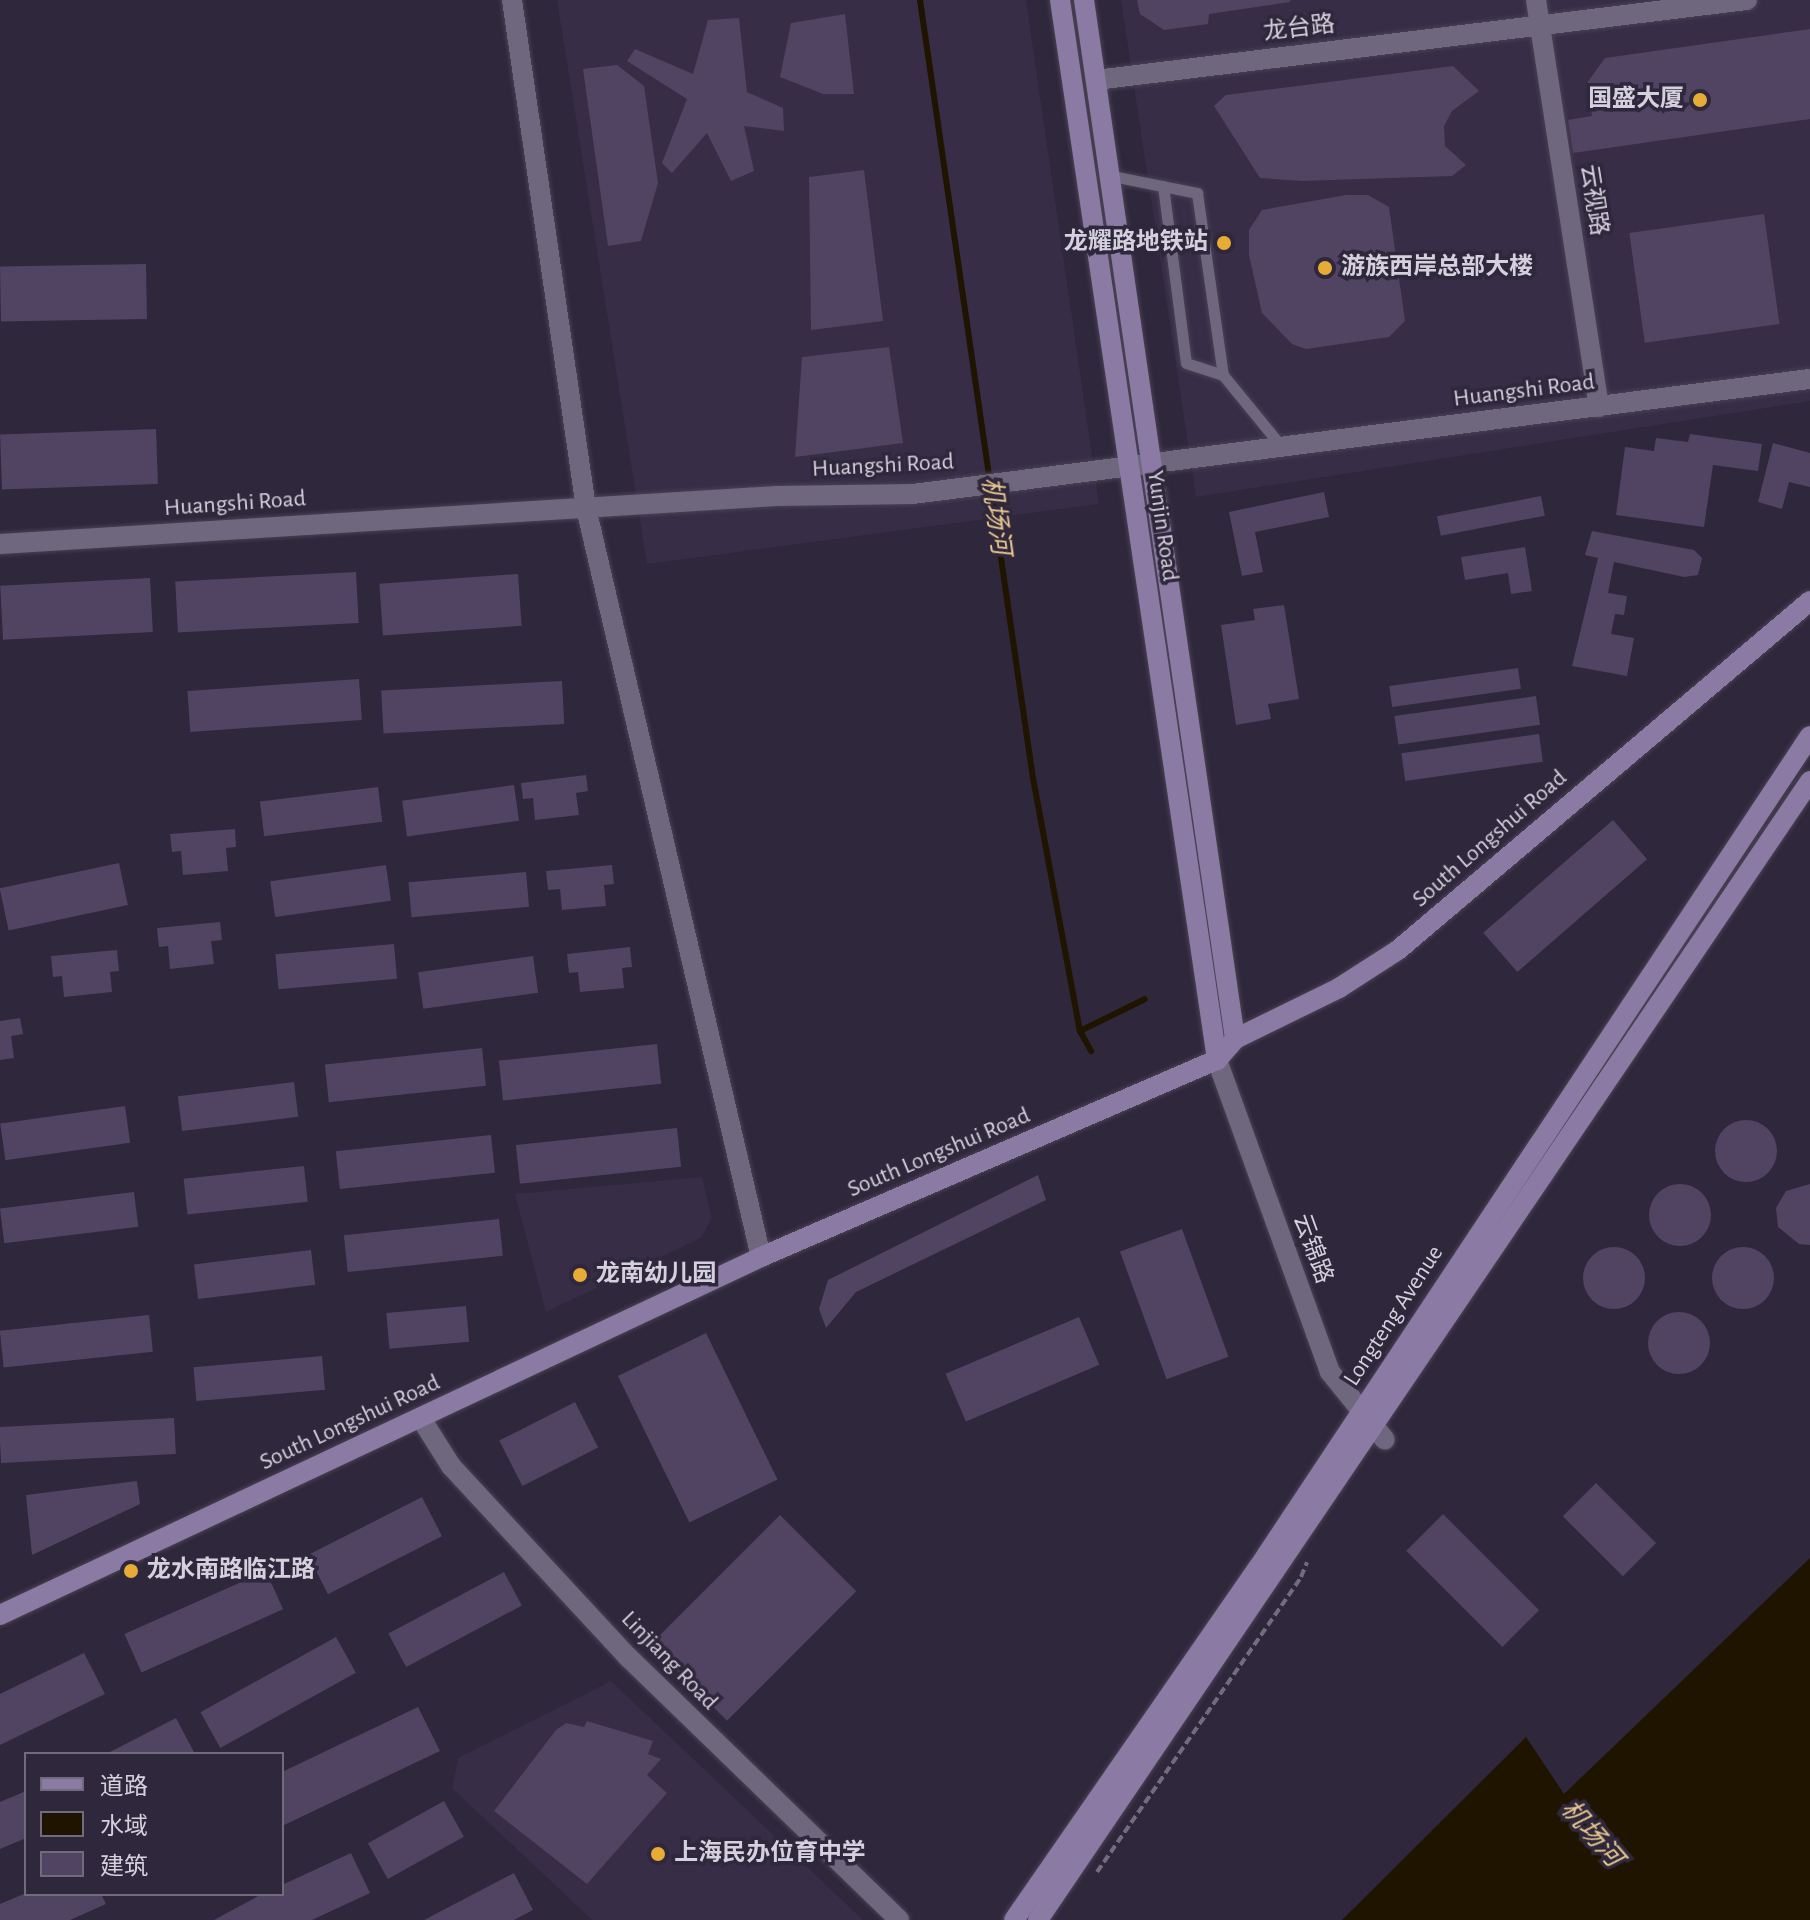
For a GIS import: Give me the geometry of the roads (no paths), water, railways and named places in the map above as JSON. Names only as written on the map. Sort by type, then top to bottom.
[{"type":"main road","name":"Yunjin Road","points":[[1060,0],[1217,1060]]},
{"type":"main road","name":"Yunjin Road","points":[[1084,0],[1235,1039]]},
{"type":"main road","name":"South Longshui Road","points":[[0,1615],[422,1420],[761,1257],[1217,1060],[1235,1039],[1339,988],[1398,950],[1810,601]]},
{"type":"main road","name":"Longteng Avenue","points":[[1014,1920],[1373,1426],[1810,736]]},
{"type":"main road","name":"Longteng Avenue","points":[[1038,1920],[1810,781]]},
{"type":"street","points":[[512,0],[586,508],[761,1257]]},
{"type":"street","name":"云视路","points":[[1536,0],[1599,407]]},
{"type":"street","name":"龙台路","points":[[1096,80],[1747,0]]},
{"type":"street","name":"Huangshi Road","points":[[0,544],[955,489],[1153,466],[1810,379]]},
{"type":"street","name":"云锦路","points":[[1217,1060],[1330,1372],[1373,1426]]},
{"type":"street","name":"Linjiang Road","points":[[422,1420],[451,1466],[629,1658],[753,1784],[899,1920]]},
{"type":"lane","points":[[1112,176],[1197,193],[1223,375],[1283,447]]},
{"type":"lane","points":[[1163,186],[1186,363],[1223,375]]},
{"type":"water","points":[[1810,1558],[1810,1920],[1342,1920],[1526,1737],[1564,1794]]},
{"type":"waterway","name":"机场河","points":[[920,0],[1033,778],[1080,1031],[1091,1051]]},
{"type":"waterway","name":"机场河","points":[[1080,1031],[1145,999]]},
{"type":"place","name":"国盛大厦","points":[[1700,100]]},
{"type":"place","name":"龙耀路地铁站","points":[[1224,243]]},
{"type":"place","name":"游族西岸总部大楼","points":[[1325,268]]},
{"type":"place","name":"龙南幼儿园","points":[[580,1275]]},
{"type":"place","name":"龙水南路临江路","points":[[131,1571]]},
{"type":"place","name":"上海民办位育中学","points":[[658,1854]]}]
